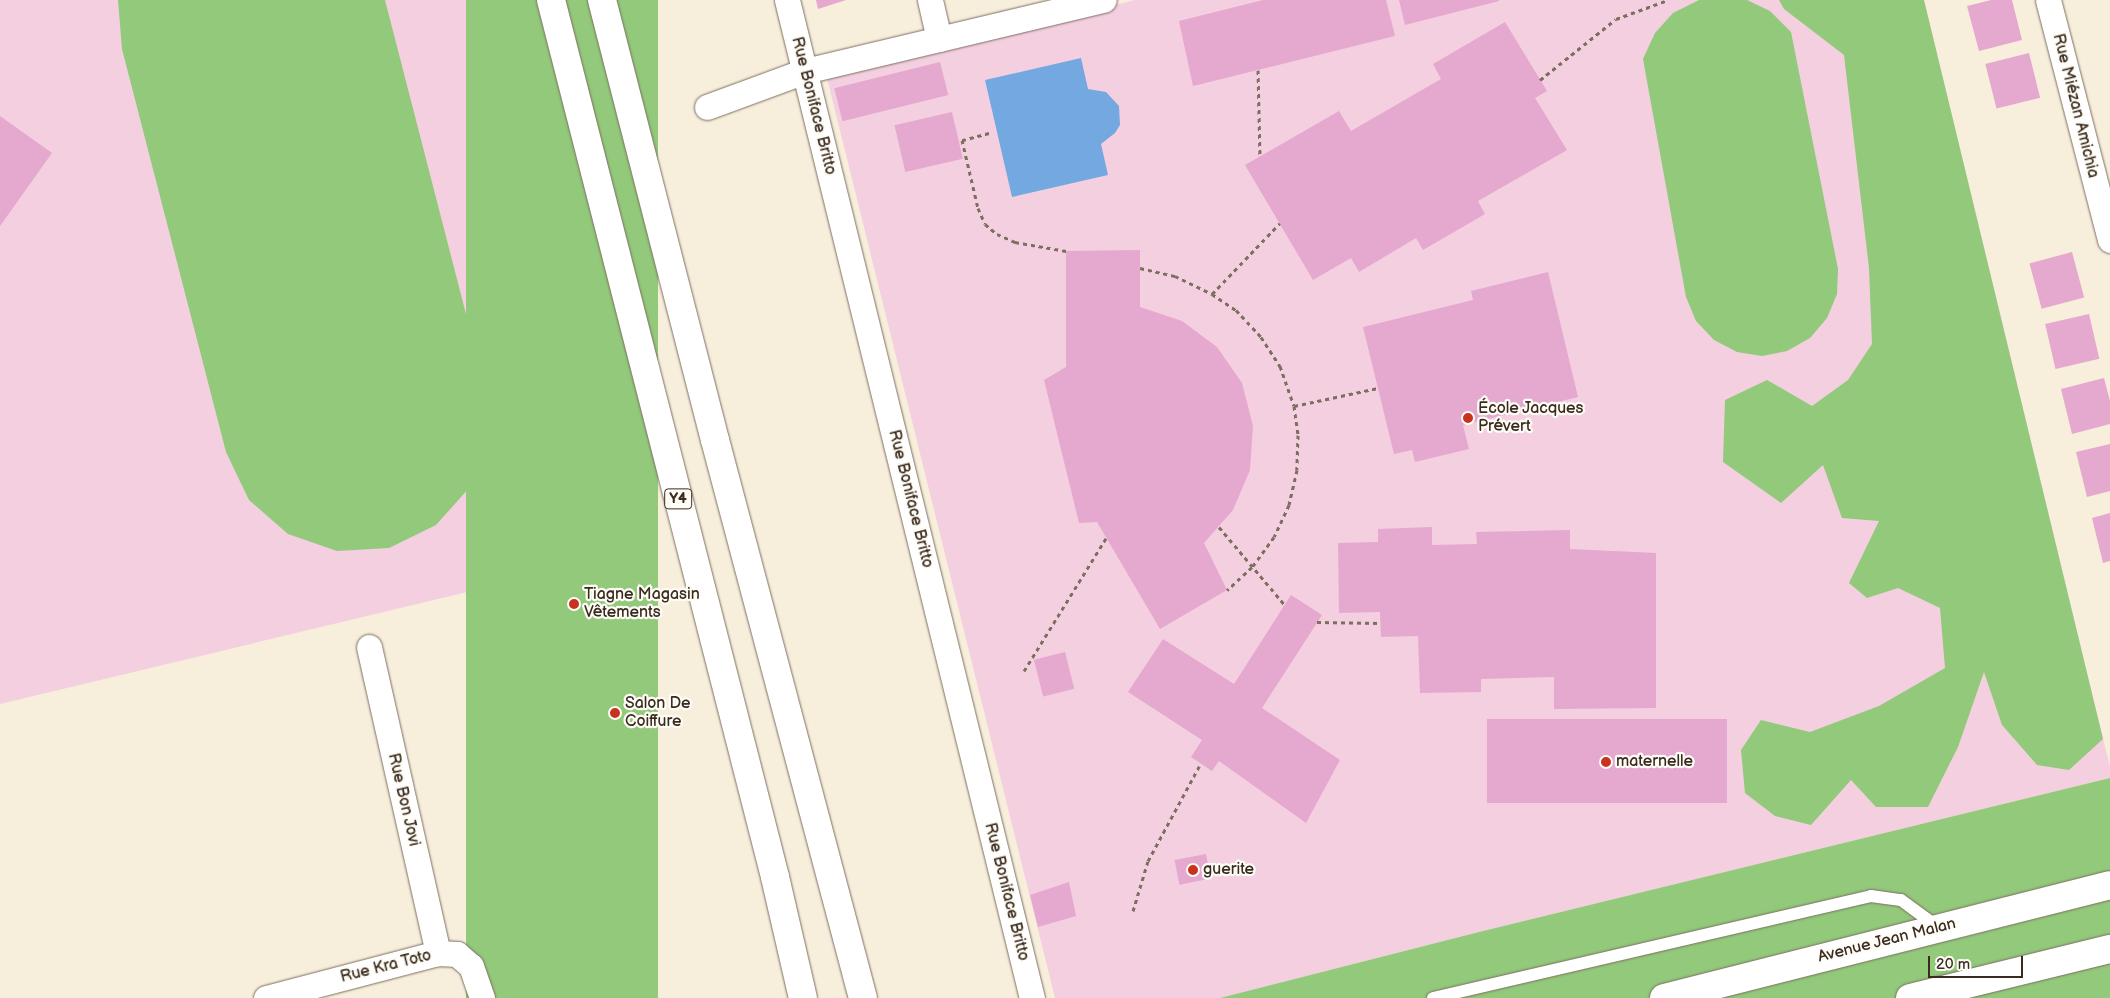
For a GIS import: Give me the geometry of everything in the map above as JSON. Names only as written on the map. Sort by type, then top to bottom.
[{"type":"main road","name":"Y4","points":[[551,0],[775,877],[804,998]]},
{"type":"main road","points":[[602,0],[715,440],[863,998]]},
{"type":"main road","name":"Avenue Jean Malan","points":[[1664,998],[2110,885]]},
{"type":"main road","points":[[1910,998],[2110,949]]},
{"type":"street","name":"Rue Boniface Britto","points":[[787,0],[1032,998]]},
{"type":"street","points":[[930,0],[939,39]]},
{"type":"street","points":[[707,107],[805,71],[1104,0]]},
{"type":"street","name":"Rue Miézan Amichia","points":[[2048,0],[2102,175],[2110,240]]},
{"type":"street","name":"Rue Bon Jovi","points":[[369,648],[438,953]]},
{"type":"street","name":"Rue Kra Toto","points":[[266,998],[438,953],[457,954],[471,966],[482,998]]},
{"type":"lane","points":[[1433,998],[1871,896],[1901,900],[1939,928]]},
{"type":"path","points":[[1540,80],[1616,19],[1668,0]]},
{"type":"path","points":[[1258,70],[1260,156]]},
{"type":"path","points":[[989,133],[962,140],[978,208],[985,224],[997,234],[1015,242],[1066,251]]},
{"type":"path","points":[[1212,294],[1280,223]]},
{"type":"path","points":[[1140,268],[1175,276],[1212,294],[1236,310],[1261,336],[1280,366],[1294,406],[1298,435],[1297,470],[1289,505],[1274,537],[1252,566],[1227,590]]},
{"type":"path","points":[[1294,406],[1378,388]]},
{"type":"path","points":[[1219,527],[1285,605]]},
{"type":"path","points":[[1024,671],[1106,538]]},
{"type":"path","points":[[1317,622],[1380,623]]},
{"type":"path","points":[[1133,911],[1148,861],[1201,763]]},
{"type":"shaded area","points":[[0,0],[466,0],[605,559],[0,704]]},
{"type":"shaded area","name":"École Jacques Prévert","points":[[1135,0],[1924,0],[2110,767],[2110,778],[1479,932],[1220,998],[1055,998],[827,78]]},
{"type":"green space","points":[[118,0],[385,0],[484,384],[487,438],[470,487],[436,525],[389,548],[337,551],[288,534],[249,500],[226,452],[122,49]]},
{"type":"green space","points":[[466,0],[658,0],[658,998],[466,998]]},
{"type":"green space","points":[[1699,0],[1747,0],[1770,11],[1791,32],[1838,269],[1837,294],[1827,318],[1810,338],[1787,351],[1762,356],[1737,352],[1714,340],[1696,321],[1686,297],[1643,59],[1655,33],[1673,13]]},
{"type":"green space","points":[[1779,0],[1924,0],[2103,739],[2069,770],[2037,765],[2002,725],[1984,672],[1958,747],[1928,807],[1876,807],[1851,780],[1811,825],[1775,816],[1745,793],[1741,750],[1761,720],[1810,732],[1879,706],[1945,668],[1940,608],[1898,588],[1867,598],[1849,583],[1879,521],[1842,518],[1823,465],[1781,503],[1723,462],[1725,400],[1767,380],[1812,406],[1848,380],[1872,344],[1869,268],[1844,55],[1784,9]]},
{"type":"green space","points":[[2110,778],[2110,998],[1220,998],[1479,932]]},
{"type":"water","points":[[1081,58],[1088,89],[1106,92],[1119,106],[1120,125],[1115,133],[1101,144],[1108,175],[1012,197],[985,80]]},
{"type":"building","points":[[816,0],[846,0],[818,9]]},
{"type":"building","points":[[1263,0],[1386,0],[1395,36],[1193,86],[1179,21]]},
{"type":"building","points":[[1399,0],[1499,0],[1499,1],[1405,25]]},
{"type":"building","points":[[1991,0],[2012,0],[2022,40],[1979,51],[1967,6]]},
{"type":"building","points":[[1505,22],[1547,91],[1535,98],[1567,150],[1478,201],[1485,214],[1423,250],[1416,238],[1359,272],[1351,258],[1313,280],[1245,165],[1339,111],[1351,131],[1441,79],[1433,64]]},
{"type":"building","points":[[2029,53],[2040,98],[1996,109],[1985,64]]},
{"type":"building","points":[[940,62],[948,95],[842,121],[834,88]]},
{"type":"building","points":[[952,112],[963,159],[905,172],[895,125]]},
{"type":"building","points":[[0,116],[52,153],[0,226]]},
{"type":"building","points":[[1140,250],[1140,307],[1182,321],[1217,347],[1242,383],[1253,426],[1250,470],[1233,510],[1204,543],[1227,590],[1160,629],[1097,522],[1079,523],[1044,380],[1066,367],[1066,251]]},
{"type":"building","points":[[2072,252],[2084,297],[2042,309],[2029,263]]},
{"type":"building","points":[[1548,272],[1578,397],[1463,425],[1469,449],[1415,462],[1412,450],[1394,454],[1363,327],[1473,300],[1471,291]]},
{"type":"building","points":[[2089,314],[2099,359],[2056,369],[2045,324]]},
{"type":"building","points":[[2104,378],[2110,401],[2110,424],[2072,434],[2061,389]]},
{"type":"building","points":[[2110,444],[2110,491],[2087,497],[2076,452]]},
{"type":"building","points":[[2110,513],[2110,561],[2103,563],[2092,518]]},
{"type":"building","points":[[1432,527],[1432,545],[1477,544],[1476,532],[1570,530],[1570,549],[1656,553],[1656,708],[1554,709],[1554,677],[1481,679],[1481,692],[1420,693],[1418,636],[1381,637],[1380,612],[1339,613],[1338,543],[1378,542],[1378,529]]},
{"type":"building","points":[[1291,595],[1322,615],[1262,708],[1340,760],[1306,823],[1219,761],[1212,771],[1191,757],[1202,740],[1128,692],[1163,639],[1234,684]]},
{"type":"building","points":[[1065,652],[1074,689],[1043,697],[1034,660]]},
{"type":"building","name":"maternelle","points":[[1487,719],[1727,719],[1727,803],[1487,803]]},
{"type":"building","name":"guerite","points":[[1206,854],[1211,879],[1179,885],[1175,860]]},
{"type":"building","points":[[1069,882],[1076,916],[1038,927],[1030,895]]},
{"type":"place","name":"École Jacques Prévert","points":[[1468,418]]},
{"type":"place","name":"Tiagne Magasin Vêtements","points":[[574,604]]},
{"type":"place","name":"Salon De Coiffure","points":[[615,713]]},
{"type":"place","name":"maternelle","points":[[1606,762]]},
{"type":"place","name":"guerite","points":[[1193,870]]}]
